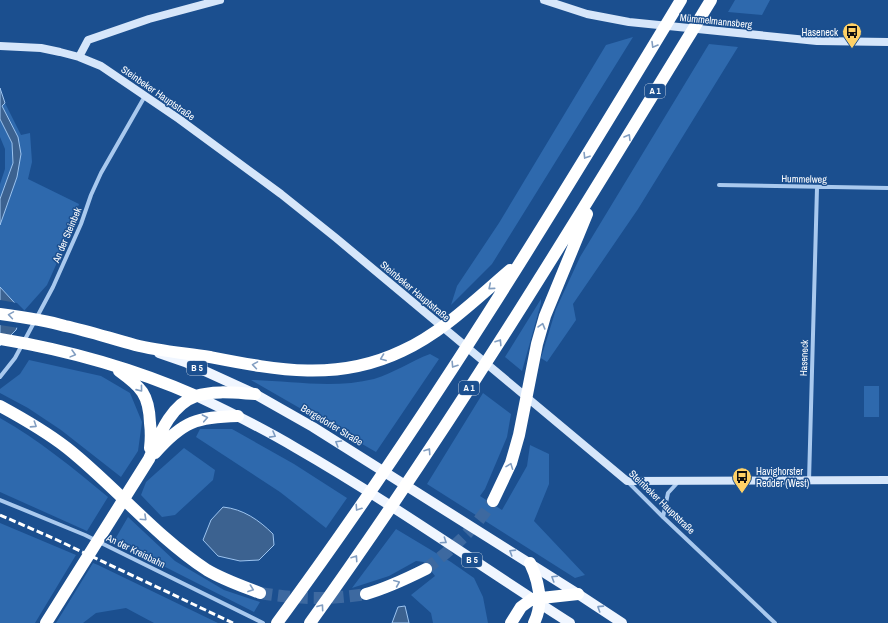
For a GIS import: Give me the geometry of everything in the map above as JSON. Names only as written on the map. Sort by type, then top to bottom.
[{"type":"highway","name":"A 1","points":[[277,623],[310,579],[419,420],[520,262],[681,0]]},
{"type":"highway","name":"A 1","points":[[310,623],[443,429],[549,264],[710,0]]},
{"type":"highway","points":[[493,501],[511,463],[519,436],[537,344],[545,316],[600,182]]},
{"type":"highway","points":[[136,345],[295,371],[336,370],[356,366],[402,351],[426,338],[457,316],[520,262]]},
{"type":"highway","name":"Bergedorfer Straße","points":[[0,314],[50,322],[136,345]]},
{"type":"highway","name":"B 5","points":[[0,339],[36,345],[110,364],[174,386],[196,396]]},
{"type":"highway","points":[[110,364],[136,384],[146,397],[150,412],[151,429],[149,460]]},
{"type":"highway","points":[[149,460],[160,434],[171,416],[181,405],[196,396],[221,393],[255,394]]},
{"type":"highway","points":[[0,406],[34,424],[68,449],[150,524],[190,557],[230,582],[260,593]]},
{"type":"highway","points":[[46,623],[149,460],[167,439],[187,424],[200,419],[210,417],[238,416]]},
{"type":"highway","points":[[530,563],[537,579],[538,613],[534,623]]},
{"type":"highway","points":[[366,594],[383,589],[426,569]]},
{"type":"highway","points":[[511,623],[521,607],[537,600],[578,594]]},
{"type":"main road","name":"Bergedorfer Straße","points":[[136,345],[185,362],[255,394],[364,458],[622,623]]},
{"type":"main road","name":"B 5","points":[[196,396],[238,416],[350,480],[537,600],[570,623]]},
{"type":"street","points":[[79,57],[88,40],[149,19],[220,0]]},
{"type":"street","name":"Mümmelmannsberg","points":[[544,0],[587,14],[629,22],[817,40],[888,42]]},
{"type":"street","name":"Steinbeker Hauptstraße","points":[[1,46],[41,48],[79,57],[101,66],[146,96],[281,194],[336,238],[627,481],[775,623]]},
{"type":"street","name":"An der Steinbek","points":[[0,377],[15,358],[53,288],[101,173],[146,96]]},
{"type":"street","name":"Hummelweg","points":[[719,185],[817,188],[888,188]]},
{"type":"street","name":"Haseneck","points":[[808,482],[817,188]]},
{"type":"street","points":[[627,481],[808,482],[888,480]]},
{"type":"street","points":[[663,517],[668,493],[679,482]]},
{"type":"street","name":"An der Kreisbahn","points":[[0,500],[85,535],[263,623]]},
{"type":"shaded area","points":[[735,0],[770,0],[762,15],[728,12]]},
{"type":"shaded area","points":[[633,37],[492,264],[451,305],[457,286],[499,223],[606,45]]},
{"type":"shaded area","points":[[709,44],[738,47],[638,209],[573,304],[576,320],[547,362],[541,358],[556,309],[580,257]]},
{"type":"shaded area","points":[[0,88],[5,103],[2,106],[18,137],[21,154],[17,177],[0,225],[0,199],[13,163],[12,143],[0,119]]},
{"type":"shaded area","points":[[5,103],[21,135],[30,133],[32,162],[28,179],[79,204],[64,247],[47,285],[23,312],[0,287],[0,225],[17,177],[18,137],[2,106]]},
{"type":"shaded area","points":[[0,119],[12,143],[13,163],[0,199],[0,184],[5,169],[5,149],[0,137]]},
{"type":"shaded area","points":[[0,287],[23,312],[16,330],[0,346]]},
{"type":"shaded area","points":[[541,299],[541,303],[522,371],[505,357]]},
{"type":"shaded area","points":[[430,354],[439,359],[376,452],[251,380],[312,384],[344,384],[359,382],[374,379]]},
{"type":"shaded area","points":[[29,360],[101,376],[130,393],[142,422],[138,451],[121,477],[61,430],[28,408],[0,393],[0,389],[20,374]]},
{"type":"shaded area","points":[[864,386],[879,386],[879,417],[864,417]]},
{"type":"shaded area","points":[[483,393],[511,414],[507,437],[485,489],[480,496],[502,510],[527,466],[530,445],[549,454],[549,484],[534,521],[585,575],[575,578],[427,484]]},
{"type":"shaded area","points":[[0,418],[42,445],[108,497],[87,531],[0,492]]},
{"type":"shaded area","points":[[200,429],[232,429],[294,464],[347,498],[326,528],[280,492],[196,437]]},
{"type":"shaded area","points":[[184,448],[215,470],[213,480],[175,515],[162,517],[141,495],[146,482]]},
{"type":"shaded area","points":[[223,507],[237,510],[250,516],[273,534],[274,545],[259,560],[240,561],[218,556],[203,540],[211,520]]},
{"type":"shaded area","points":[[128,517],[175,561],[224,590],[260,602],[254,612],[114,541]]},
{"type":"shaded area","points":[[0,523],[76,555],[35,623],[0,623]]},
{"type":"shaded area","points":[[396,529],[451,562],[474,578],[483,597],[488,623],[433,623],[431,613],[411,595],[435,576],[424,562],[416,561],[389,576],[352,588]]},
{"type":"shaded area","points":[[93,563],[218,623],[154,623],[126,608],[96,613],[83,623],[56,623]]},
{"type":"shaded area","points":[[405,606],[409,623],[392,623],[398,607]]},
{"type":"pier","points":[[0,300],[17,303],[25,311],[19,328],[0,325]]},
{"type":"tunnel","points":[[426,569],[470,530],[486,512],[493,501]]},
{"type":"tunnel","points":[[260,593],[287,597],[313,598],[366,594]]},
{"type":"railway","points":[[0,515],[55,539],[233,623]]},
{"type":"place","name":"Haseneck","points":[[852,49]]},
{"type":"place","name":"Havighorster Redder (West)","points":[[742,494]]}]
